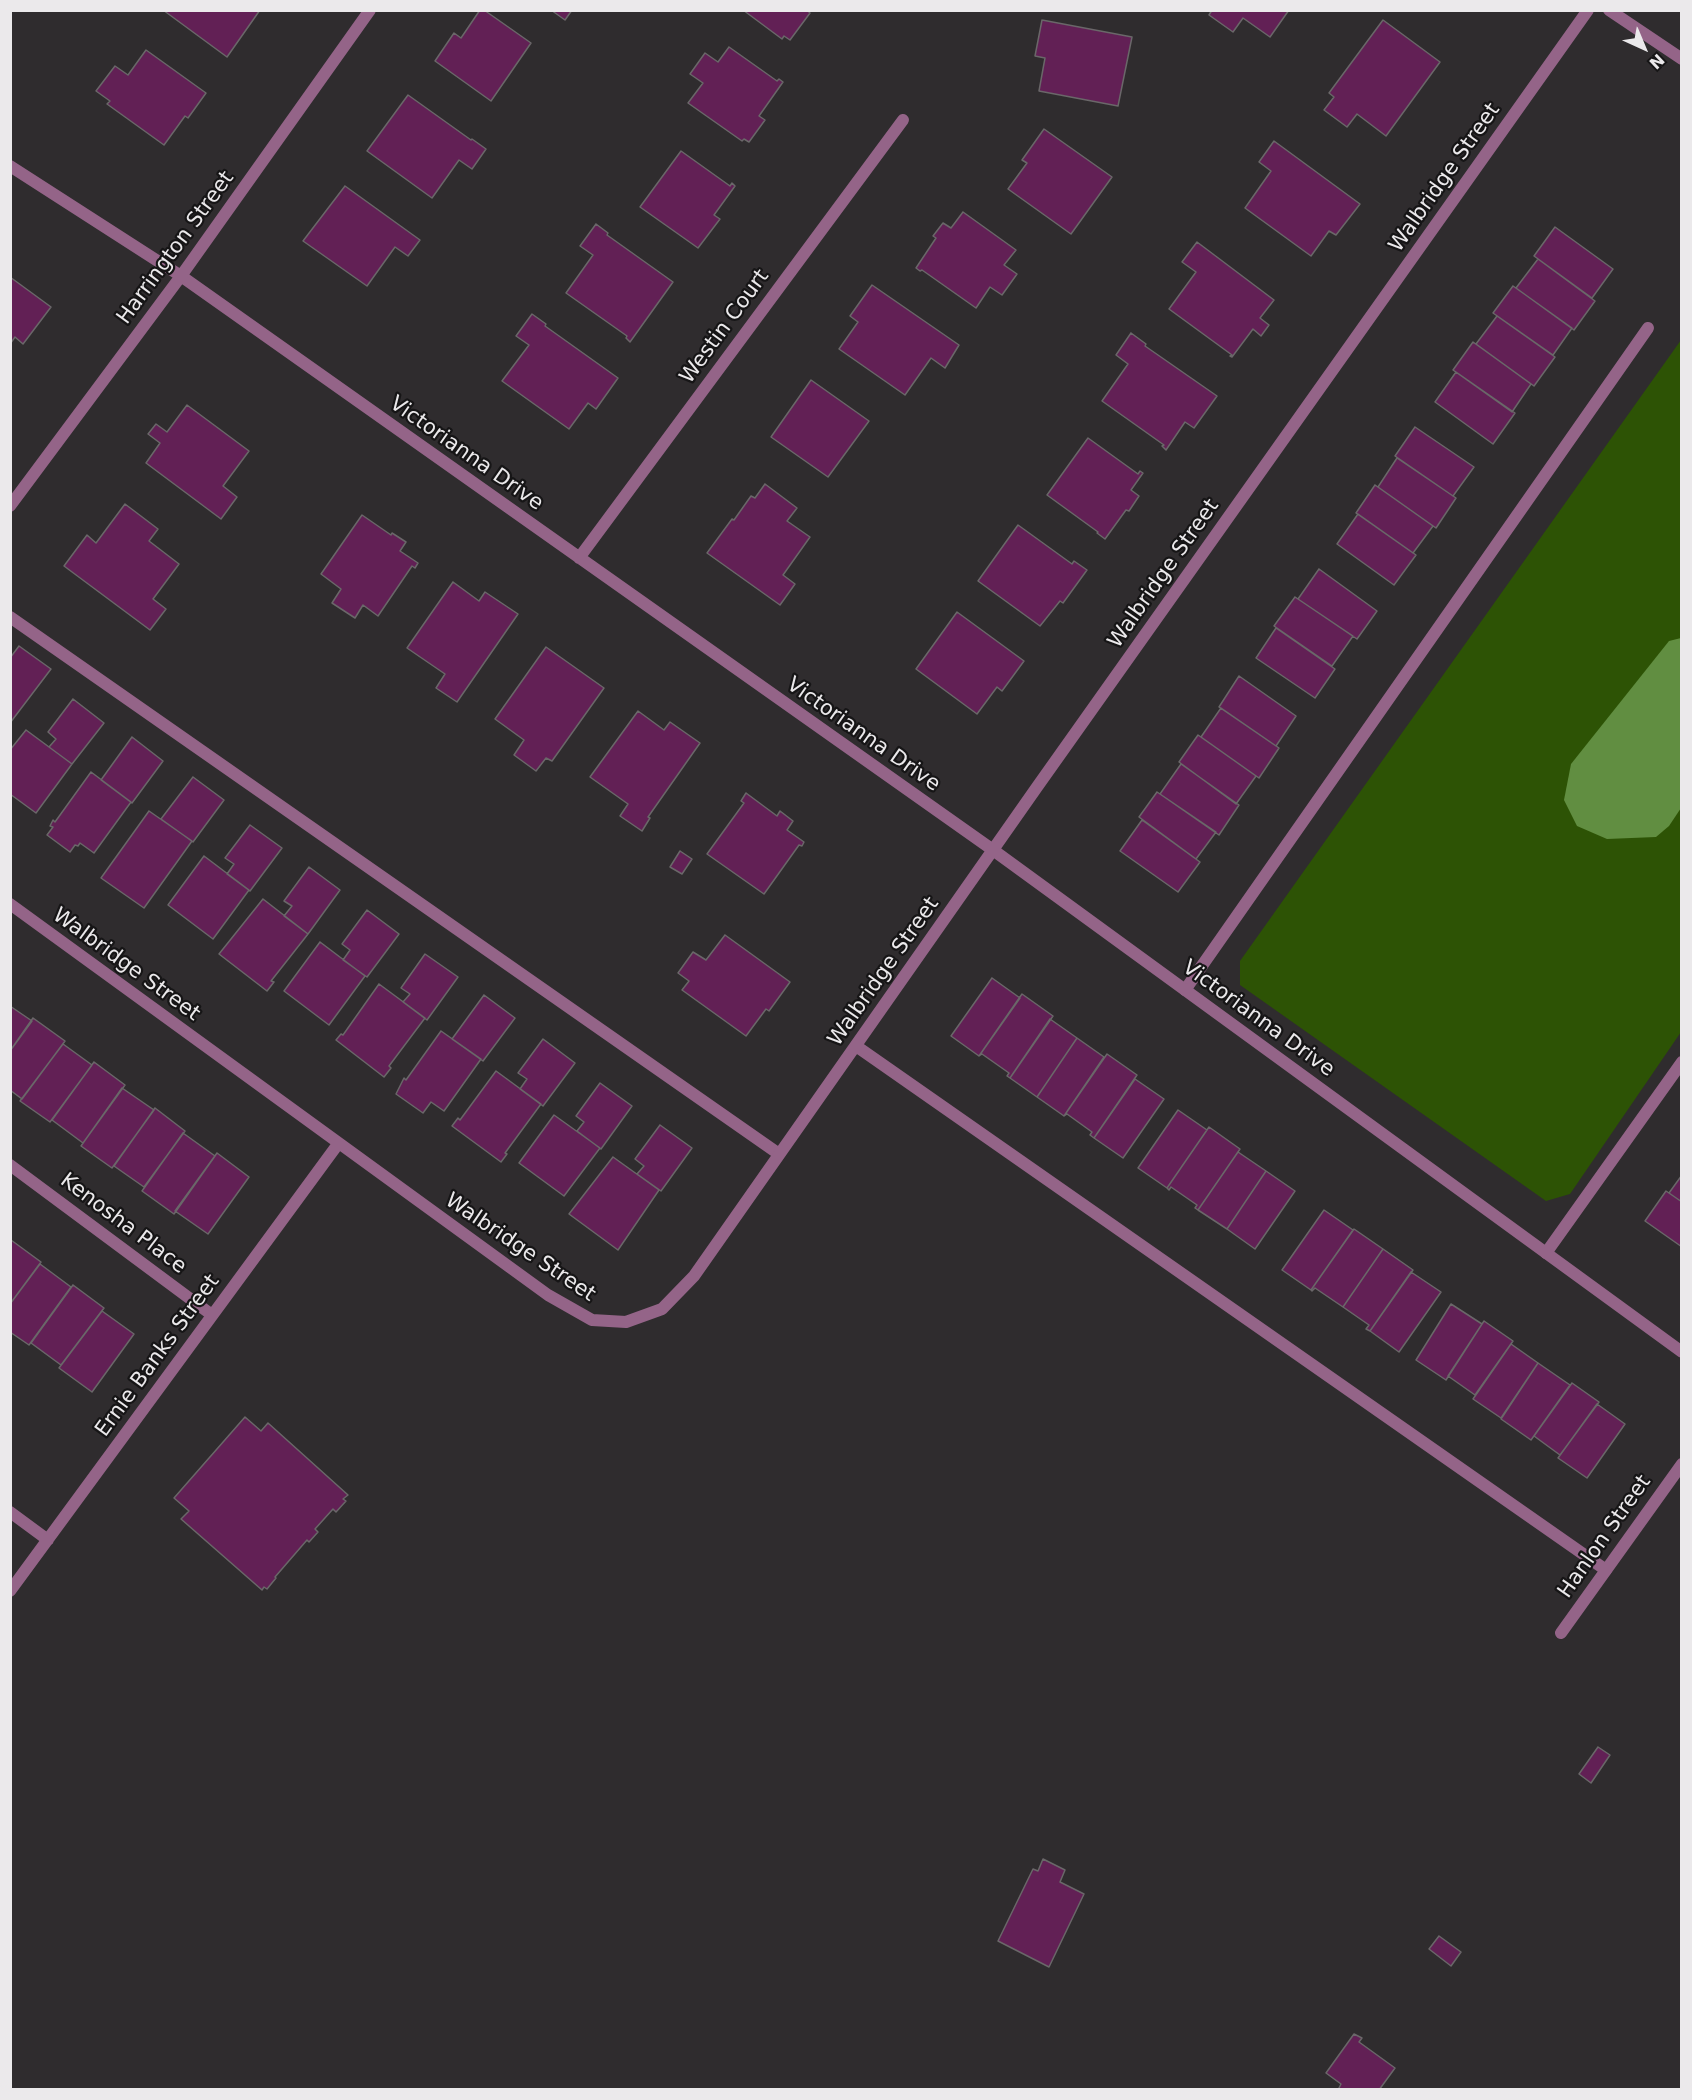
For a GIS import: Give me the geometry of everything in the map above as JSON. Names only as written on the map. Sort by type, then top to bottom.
[{"type":"street","name":"Harrington Street","points":[[10,506],[181,276],[370,10]]},
{"type":"street","name":"Walbridge Street","points":[[11,906],[548,1295],[592,1320],[626,1322],[662,1309],[694,1276],[1588,10]]},
{"type":"street","points":[[1609,10],[1682,59]]},
{"type":"street","name":"Westin Court","points":[[579,558],[903,120]]},
{"type":"street","name":"Victorianna Drive","points":[[10,166],[181,276],[993,850],[1682,1352]]},
{"type":"street","points":[[1185,990],[1648,328]]},
{"type":"street","points":[[10,617],[779,1154]]},
{"type":"street","points":[[856,1046],[1606,1570]]},
{"type":"street","points":[[1546,1253],[1682,1062]]},
{"type":"street","name":"Ernie Banks Street","points":[[10,1591],[338,1144]]},
{"type":"street","name":"Kenosha Place","points":[[10,1165],[212,1315]]},
{"type":"street","name":"Hanlon Street","points":[[1561,1633],[1682,1464]]},
{"type":"street","points":[[10,1512],[48,1540]]},
{"type":"shaded area","points":[[1681,340],[1681,1032],[1570,1194],[1546,1201],[1240,985],[1240,961]]},
{"type":"shaded area","points":[[1681,638],[1681,808],[1669,826],[1656,837],[1607,839],[1577,826],[1564,800],[1571,764],[1669,641]]},
{"type":"building","points":[[163,10],[260,10],[227,57]]},
{"type":"building","points":[[480,10],[484,10],[531,43],[491,101],[435,61],[454,33],[461,38]]},
{"type":"building","points":[[551,10],[572,10],[565,20]]},
{"type":"building","points":[[743,10],[807,10],[810,13],[790,40],[784,36],[782,39]]},
{"type":"building","points":[[1212,10],[1289,10],[1270,37],[1243,18],[1233,32],[1209,15]]},
{"type":"building","points":[[1042,20],[1132,37],[1118,106],[1039,91],[1045,58],[1035,56]]},
{"type":"building","points":[[1383,20],[1440,62],[1386,136],[1357,114],[1347,127],[1324,110],[1334,97],[1329,93]]},
{"type":"building","points":[[729,47],[777,81],[779,79],[783,82],[759,116],[765,120],[749,142],[744,139],[742,141],[688,103],[703,83],[690,74],[705,53],[718,62]]},
{"type":"building","points":[[146,50],[206,93],[188,118],[185,116],[164,145],[107,104],[110,101],[96,91],[115,66],[128,75]]},
{"type":"building","points":[[408,95],[486,149],[472,169],[459,160],[432,198],[367,151]]},
{"type":"building","points":[[1044,129],[1112,177],[1071,234],[1008,189],[1027,163],[1022,160]]},
{"type":"building","points":[[1274,141],[1360,204],[1336,235],[1329,231],[1311,256],[1245,208],[1271,171],[1259,162]]},
{"type":"building","points":[[681,151],[730,186],[732,183],[735,186],[714,215],[720,219],[698,248],[640,207]]},
{"type":"building","points":[[345,186],[420,240],[408,256],[395,247],[367,286],[303,241]]},
{"type":"building","points":[[963,212],[1016,250],[1004,265],[1017,274],[1002,295],[990,287],[976,308],[916,268],[936,238],[933,236],[943,223],[951,228]]},
{"type":"building","points":[[596,224],[608,233],[607,235],[673,282],[630,342],[627,336],[566,293],[593,255],[580,246]]},
{"type":"building","points":[[1555,227],[1613,269],[1592,298],[1534,256]]},
{"type":"building","points":[[1197,242],[1274,300],[1260,318],[1269,325],[1261,336],[1253,329],[1232,357],[1169,309],[1196,272],[1182,262]]},
{"type":"building","points":[[1538,259],[1595,301],[1574,330],[1516,288]]},
{"type":"building","points":[[10,277],[51,307],[23,344],[15,337],[10,344]]},
{"type":"building","points":[[872,285],[959,345],[945,368],[931,358],[905,395],[839,349],[858,322],[850,316]]},
{"type":"building","points":[[1513,286],[1572,328],[1553,355],[1493,313]]},
{"type":"building","points":[[532,314],[546,324],[545,326],[618,378],[596,409],[588,403],[569,429],[502,381],[529,345],[516,336]]},
{"type":"building","points":[[1497,316],[1555,357],[1534,386],[1476,344]]},
{"type":"building","points":[[1131,333],[1146,344],[1145,346],[1217,396],[1194,428],[1185,422],[1166,450],[1162,446],[1164,445],[1102,401],[1128,364],[1116,355]]},
{"type":"building","points":[[1473,342],[1531,384],[1512,412],[1453,370]]},
{"type":"building","points":[[1456,372],[1515,413],[1493,444],[1435,402]]},
{"type":"building","points":[[811,380],[869,421],[828,477],[771,437]]},
{"type":"building","points":[[187,405],[249,451],[223,486],[237,497],[221,519],[146,463],[160,443],[148,434],[156,424],[167,432]]},
{"type":"building","points":[[1415,427],[1474,467],[1453,496],[1395,456]]},
{"type":"building","points":[[1088,438],[1138,474],[1140,471],[1143,473],[1131,490],[1139,496],[1105,539],[1047,495]]},
{"type":"building","points":[[1397,458],[1456,498],[1436,528],[1378,487]]},
{"type":"building","points":[[765,484],[797,508],[787,521],[810,537],[783,575],[795,584],[780,605],[707,553],[751,496],[755,498]]},
{"type":"building","points":[[1375,485],[1433,526],[1413,553],[1356,513]]},
{"type":"building","points":[[125,504],[158,529],[149,541],[179,564],[153,599],[166,609],[150,630],[64,566],[87,535],[96,543]]},
{"type":"building","points":[[1358,514],[1416,555],[1394,585],[1337,544]]},
{"type":"building","points":[[362,515],[391,535],[392,533],[406,542],[400,551],[418,563],[415,568],[412,566],[378,616],[363,605],[355,618],[332,603],[341,589],[321,574]]},
{"type":"building","points":[[1018,525],[1072,564],[1074,561],[1087,570],[1063,603],[1060,601],[1040,626],[978,581]]},
{"type":"building","points":[[1319,569],[1377,611],[1357,639],[1298,599]]},
{"type":"building","points":[[453,582],[479,601],[485,592],[518,614],[457,702],[436,688],[445,674],[407,648]]},
{"type":"building","points":[[1295,597],[1353,636],[1332,666],[1274,626]]},
{"type":"building","points":[[957,612],[1024,661],[1002,691],[997,687],[977,714],[916,669]]},
{"type":"building","points":[[1276,628],[1335,669],[1315,698],[1256,658]]},
{"type":"building","points":[[19,646],[51,669],[10,723],[10,658]]},
{"type":"building","points":[[546,647],[604,688],[552,761],[546,758],[536,771],[514,755],[524,740],[495,719]]},
{"type":"building","points":[[1239,676],[1296,716],[1276,746],[1219,707]]},
{"type":"building","points":[[73,699],[104,723],[72,764],[49,747],[56,739],[48,732]]},
{"type":"building","points":[[1221,708],[1279,748],[1259,778],[1201,737]]},
{"type":"building","points":[[638,711],[664,730],[670,722],[700,743],[648,817],[650,818],[642,831],[620,816],[628,804],[590,777]]},
{"type":"building","points":[[26,730],[72,764],[36,813],[10,794],[10,750]]},
{"type":"building","points":[[1198,735],[1256,776],[1236,804],[1179,762]]},
{"type":"building","points":[[132,737],[163,761],[132,803],[101,780]]},
{"type":"building","points":[[1181,764],[1239,805],[1219,835],[1160,794]]},
{"type":"building","points":[[91,772],[131,802],[94,853],[80,843],[78,846],[75,845],[70,852],[47,835],[53,827],[50,826],[53,820],[55,822]]},
{"type":"building","points":[[193,777],[224,800],[193,842],[161,819]]},
{"type":"building","points":[[1157,792],[1216,832],[1196,859],[1139,817]]},
{"type":"building","points":[[746,793],[777,816],[780,811],[793,821],[787,830],[804,842],[802,846],[799,845],[764,894],[707,854],[744,803],[741,801]]},
{"type":"building","points":[[149,811],[192,841],[144,908],[101,878]]},
{"type":"building","points":[[1142,820],[1200,862],[1178,892],[1120,851]]},
{"type":"building","points":[[250,825],[282,848],[250,891],[227,874],[234,864],[225,858]]},
{"type":"building","points":[[680,851],[692,859],[682,874],[670,867]]},
{"type":"building","points":[[204,856],[249,890],[213,939],[168,905]]},
{"type":"building","points":[[309,867],[340,890],[308,934],[284,916],[292,906],[284,901]]},
{"type":"building","points":[[263,899],[308,934],[271,981],[274,982],[267,991],[219,954]]},
{"type":"building","points":[[367,910],[399,934],[367,977],[343,960],[350,950],[342,944]]},
{"type":"building","points":[[725,935],[790,982],[769,1011],[766,1009],[746,1036],[682,990],[689,981],[678,973],[693,952],[706,960]]},
{"type":"building","points":[[320,942],[365,976],[329,1025],[284,991]]},
{"type":"building","points":[[425,954],[458,977],[427,1020],[403,1002],[410,994],[401,988]]},
{"type":"building","points":[[992,978],[1020,998],[979,1056],[951,1036]]},
{"type":"building","points":[[379,984],[425,1018],[389,1066],[391,1068],[384,1077],[336,1040],[341,1034],[343,1035]]},
{"type":"building","points":[[1022,994],[1053,1016],[1010,1078],[1007,1076],[1009,1073],[982,1054],[979,1056]]},
{"type":"building","points":[[484,995],[515,1018],[483,1061],[452,1039]]},
{"type":"building","points":[[10,1006],[32,1021],[10,1051]]},
{"type":"building","points":[[33,1018],[65,1041],[22,1099],[10,1090],[10,1051]]},
{"type":"building","points":[[1050,1019],[1077,1038],[1037,1097],[1010,1078]]},
{"type":"building","points":[[441,1031],[481,1059],[444,1111],[431,1102],[423,1113],[396,1094],[404,1078],[406,1080]]},
{"type":"building","points":[[1077,1038],[1104,1057],[1064,1116],[1037,1097]]},
{"type":"building","points":[[543,1039],[575,1063],[543,1106],[520,1089],[527,1079],[518,1073]]},
{"type":"building","points":[[63,1044],[92,1065],[50,1122],[20,1101]]},
{"type":"building","points":[[1107,1054],[1137,1075],[1094,1138],[1090,1135],[1092,1132],[1067,1114],[1064,1116]]},
{"type":"building","points":[[94,1062],[125,1085],[83,1143],[52,1120]]},
{"type":"building","points":[[496,1071],[541,1104],[505,1153],[507,1154],[501,1162],[452,1126],[458,1118],[460,1120]]},
{"type":"building","points":[[1135,1079],[1164,1099],[1123,1158],[1094,1138]]},
{"type":"building","points":[[600,1083],[632,1106],[601,1149],[577,1131],[584,1122],[576,1116]]},
{"type":"building","points":[[122,1088],[154,1110],[112,1168],[81,1146]]},
{"type":"building","points":[[155,1108],[185,1131],[144,1187],[114,1166]]},
{"type":"building","points":[[1178,1110],[1207,1130],[1167,1188],[1138,1168]]},
{"type":"building","points":[[554,1115],[600,1148],[564,1196],[519,1163]]},
{"type":"building","points":[[660,1125],[692,1148],[661,1191],[637,1174],[644,1166],[635,1159]]},
{"type":"building","points":[[1209,1127],[1240,1149],[1198,1210],[1195,1208],[1197,1205],[1171,1187],[1169,1190],[1167,1188]]},
{"type":"building","points":[[183,1133],[215,1156],[174,1214],[142,1191]]},
{"type":"building","points":[[1238,1152],[1266,1171],[1227,1229],[1198,1210]]},
{"type":"building","points":[[217,1153],[249,1177],[208,1234],[175,1211]]},
{"type":"building","points":[[613,1157],[659,1190],[618,1250],[569,1214]]},
{"type":"building","points":[[1266,1171],[1295,1191],[1255,1249],[1227,1229]]},
{"type":"building","points":[[1682,1175],[1682,1202],[1669,1193]]},
{"type":"building","points":[[1666,1191],[1682,1202],[1682,1247],[1645,1221]]},
{"type":"building","points":[[1324,1210],[1353,1230],[1311,1290],[1282,1270]]},
{"type":"building","points":[[1354,1229],[1383,1249],[1343,1307],[1315,1288],[1311,1290]]},
{"type":"building","points":[[10,1241],[41,1262],[10,1304]]},
{"type":"building","points":[[1383,1249],[1413,1270],[1370,1331],[1366,1329],[1369,1325],[1343,1307]]},
{"type":"building","points":[[40,1264],[71,1287],[29,1345],[10,1332],[10,1304]]},
{"type":"building","points":[[1411,1272],[1441,1292],[1399,1352],[1370,1331]]},
{"type":"building","points":[[73,1285],[104,1308],[61,1365],[31,1343]]},
{"type":"building","points":[[1451,1304],[1482,1324],[1446,1380],[1416,1360]]},
{"type":"building","points":[[102,1311],[134,1334],[92,1392],[59,1368]]},
{"type":"building","points":[[1484,1321],[1513,1341],[1475,1395],[1448,1376]]},
{"type":"building","points":[[1511,1344],[1538,1363],[1501,1418],[1473,1399]]},
{"type":"building","points":[[1538,1363],[1570,1385],[1531,1440],[1501,1419]]},
{"type":"building","points":[[1572,1383],[1599,1402],[1560,1455],[1534,1436]]},
{"type":"building","points":[[1597,1404],[1625,1424],[1587,1478],[1558,1458]]},
{"type":"building","points":[[245,1417],[261,1431],[268,1423],[348,1495],[343,1499],[346,1501],[336,1512],[333,1509],[315,1529],[318,1532],[309,1542],[307,1540],[267,1589],[264,1587],[262,1590],[181,1519],[189,1511],[174,1498]]},
{"type":"building","points":[[1598,1747],[1610,1755],[1591,1783],[1579,1774]]},
{"type":"building","points":[[1043,1859],[1065,1870],[1060,1882],[1084,1894],[1049,1967],[998,1941],[1033,1869],[1038,1871]]},
{"type":"building","points":[[1439,1936],[1461,1952],[1451,1966],[1429,1949]]},
{"type":"building","points":[[1354,2034],[1362,2038],[1359,2042],[1395,2068],[1379,2090],[1338,2090],[1341,2084],[1326,2073]]}]
